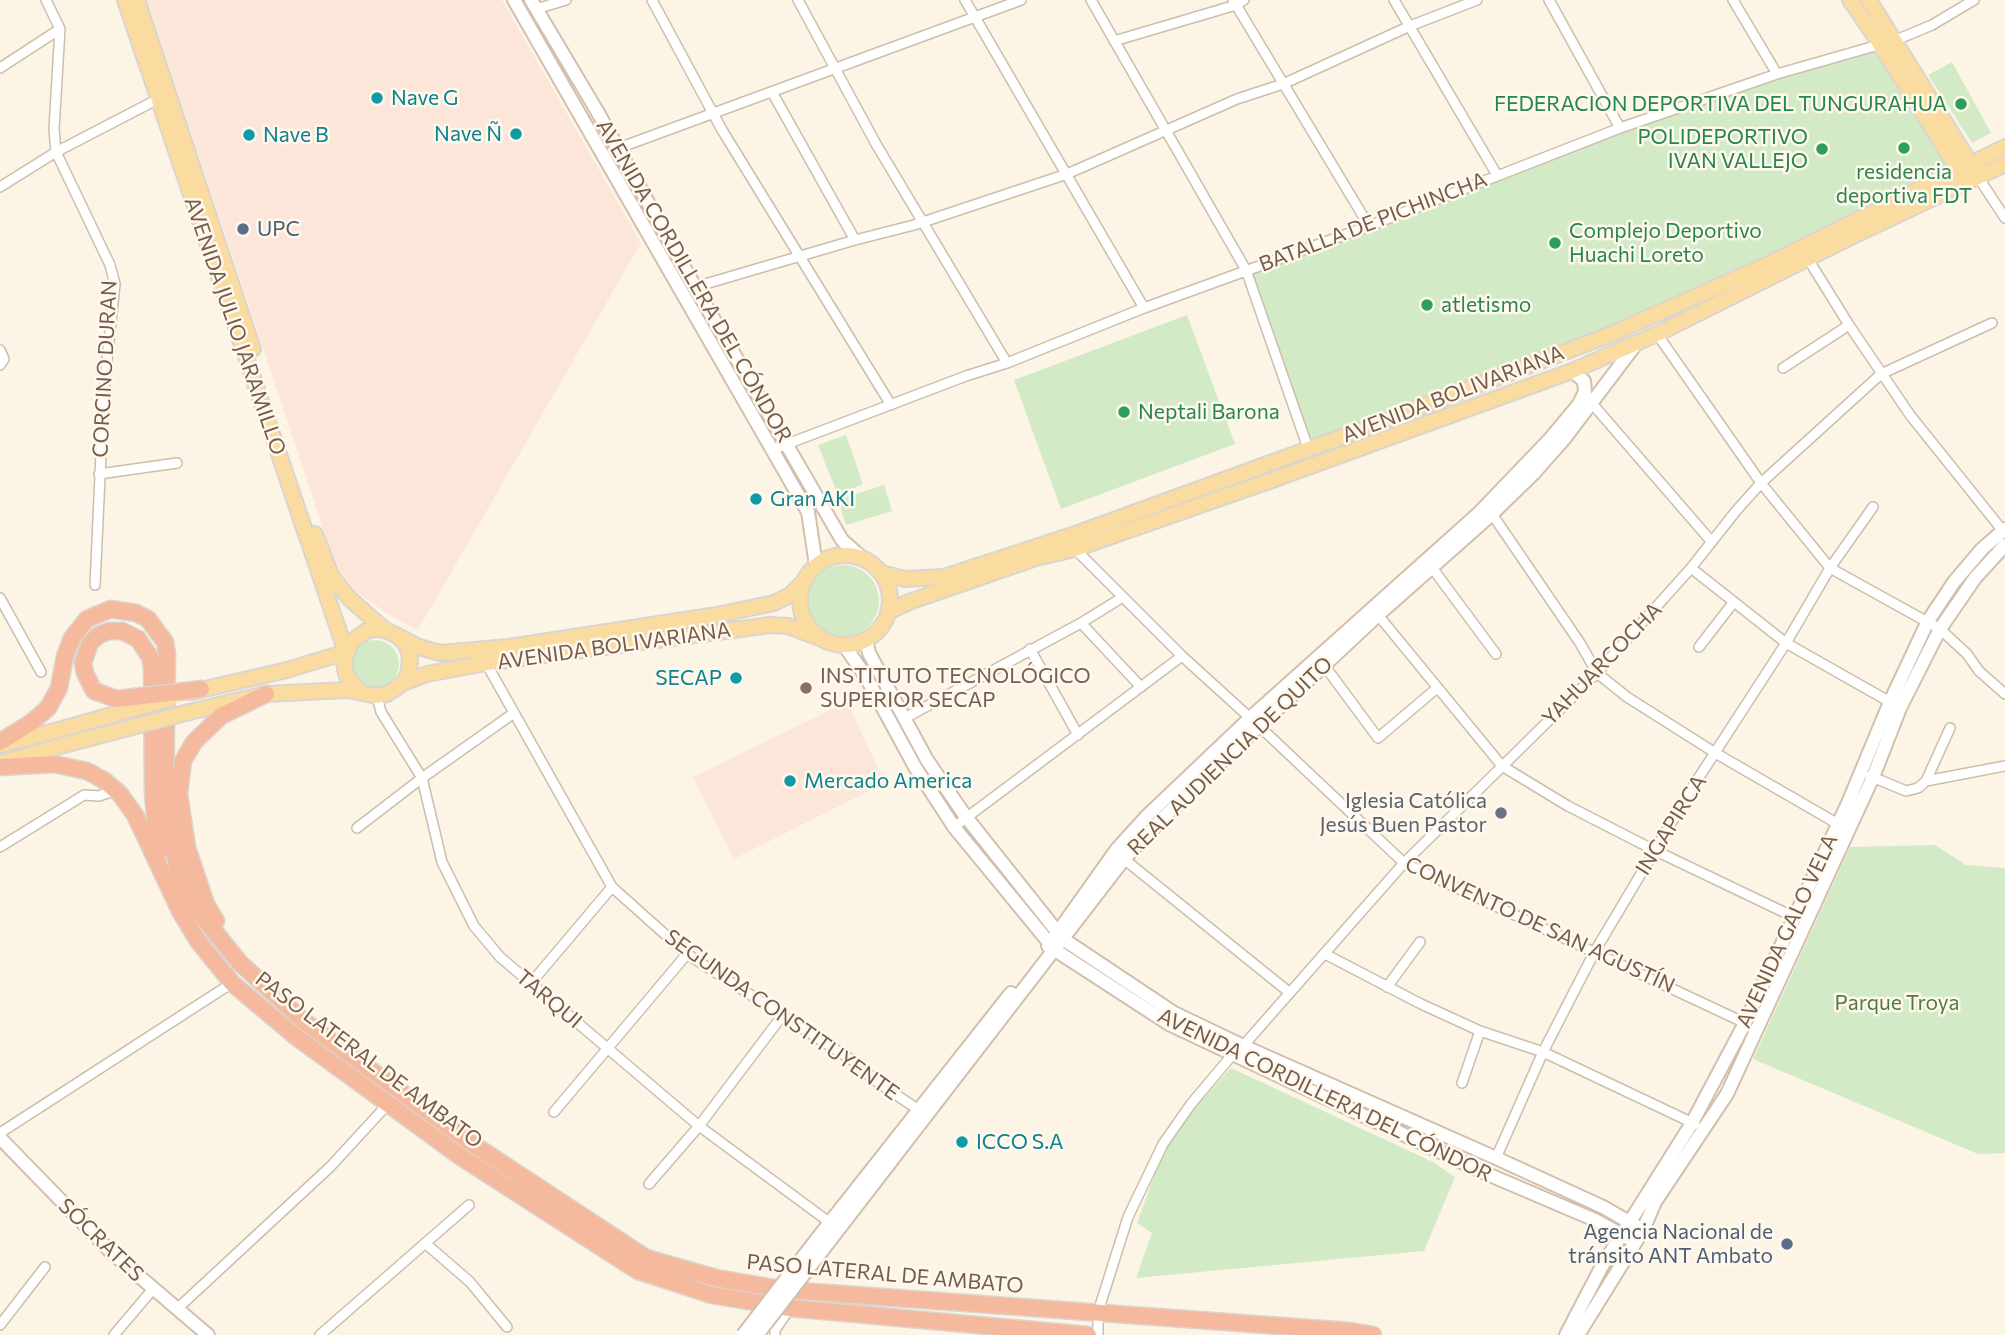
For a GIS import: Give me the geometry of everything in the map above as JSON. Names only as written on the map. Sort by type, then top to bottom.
[{"type":"highway","points":[[0,744],[48,708],[59,688],[65,656],[72,638],[87,619],[111,609],[136,613],[148,619],[165,642],[167,654],[166,799],[179,875],[198,911],[240,963]]},
{"type":"highway","points":[[159,866],[153,792],[152,668],[150,657],[138,639],[122,631],[109,631],[90,643],[83,663],[94,691],[117,699],[192,691]]},
{"type":"highway","points":[[240,963],[206,904],[187,847],[179,794],[183,761],[194,742],[221,716],[265,694]]},
{"type":"highway","points":[[0,765],[33,763],[72,766],[87,771],[116,790]]},
{"type":"highway","name":"PASO LATERAL DE AMBATO","points":[[116,790],[135,815],[180,911],[198,941],[232,983],[295,1036],[461,1157],[638,1271],[712,1295],[790,1308],[1088,1335]]},
{"type":"highway","name":"PASO LATERAL DE AMBATO","points":[[240,963],[316,1030],[499,1162],[646,1258],[716,1278],[786,1290],[1350,1331],[1373,1335]]},
{"type":"main road","name":"AVENIDA JULIO JARAMILLO","points":[[125,0],[346,652]]},
{"type":"main road","name":"AVENIDA JULIO JARAMILLO","points":[[137,0],[319,546],[332,577],[350,599],[391,632]]},
{"type":"main road","name":"AVENIDA CORDILLERA DEL CÓNDOR","points":[[514,0],[808,512],[816,565]]},
{"type":"main road","points":[[1850,0],[1964,166]]},
{"type":"main road","points":[[1869,0],[1896,40],[1972,181]]},
{"type":"main road","name":"AVENIDA CORDILLERA DEL CÓNDOR","points":[[533,4],[842,540],[861,557]]},
{"type":"main road","name":"AVENIDA BOLIVARIANA","points":[[861,557],[881,573],[905,579],[944,577],[1078,533],[1358,431],[1609,335],[1764,266],[2005,147]]},
{"type":"main road","name":"AVENIDA BOLIVARIANA","points":[[377,695],[387,694],[403,683],[427,674],[486,663],[770,625],[788,626],[844,645],[866,640],[880,628],[888,612],[909,602],[1278,478],[1572,371],[1657,334],[2005,164]]},
{"type":"main road","name":"REAL AUDIENCIA DE QUITO","points":[[743,1335],[824,1239],[1056,941],[1124,859],[1255,722],[1479,513],[1636,344]]},
{"type":"main road","points":[[1572,371],[1584,381],[1587,399]]},
{"type":"main road","name":"REAL AUDIENCIA DE QUITO","points":[[1056,941],[1117,849],[1147,815],[1324,665],[1492,514],[1566,438],[1587,399]]},
{"type":"main road","name":"AVENIDA GALO VELA","points":[[1578,1335],[1643,1230],[1655,1202],[1698,1125],[1838,824],[1867,774],[1890,702],[1927,621],[1982,549],[2004,530]]},
{"type":"main road","name":"AVENIDA GALO VELA","points":[[1566,1335],[1629,1222],[1698,1125],[1727,1094],[1867,774],[1940,629],[1975,578],[2005,545]]},
{"type":"main road","points":[[816,565],[837,555],[861,557]]},
{"type":"main road","name":"AVENIDA BOLIVARIANA","points":[[391,632],[419,647],[440,653],[509,646],[717,615],[762,605],[790,595],[816,565]]},
{"type":"main road","points":[[881,573],[890,598],[888,612]]},
{"type":"main road","points":[[803,582],[800,604],[802,615],[815,634],[825,640]]},
{"type":"main road","points":[[360,691],[346,674],[344,663],[350,643],[366,631],[391,632],[404,642],[409,652],[408,674],[403,683]]},
{"type":"main road","name":"AVENIDA CORDILLERA DEL CÓNDOR","points":[[866,640],[869,653],[927,760],[965,817],[1016,881],[1056,941]]},
{"type":"main road","name":"AVENIDA CORDILLERA DEL CÓNDOR","points":[[844,645],[866,677],[915,767],[954,827],[1006,890],[1056,941],[1238,1050],[1485,1173],[1595,1220],[1635,1242]]},
{"type":"main road","points":[[0,744],[55,731],[192,691],[287,670],[346,652]]},
{"type":"main road","points":[[0,765],[60,746],[265,694],[360,691],[377,695]]},
{"type":"main road","points":[[1006,890],[1016,881]]},
{"type":"main road","name":"AVENIDA CORDILLERA DEL CÓNDOR","points":[[1238,1050],[1496,1158],[1603,1208],[1643,1230]]},
{"type":"main road","name":"REAL AUDIENCIA DE QUITO","points":[[757,1335],[824,1239],[830,1222],[922,1112]]},
{"type":"main road","name":"SÓCRATES","points":[[0,1139],[112,1253],[208,1335]]},
{"type":"street","name":"CORCINO DURAN","points":[[46,0],[60,29],[54,129],[57,152],[110,265],[115,284],[104,389],[95,585]]},
{"type":"street","points":[[533,4],[566,0]]},
{"type":"street","points":[[652,0],[713,113],[891,405]]},
{"type":"street","points":[[798,0],[876,144],[1007,363]]},
{"type":"street","points":[[965,0],[1144,308]]},
{"type":"street","points":[[616,149],[1021,0]]},
{"type":"street","points":[[1091,0],[1246,270],[1308,448]]},
{"type":"street","points":[[1394,0],[1497,175]]},
{"type":"street","points":[[695,287],[922,222],[1067,174],[1237,99],[1283,84],[1410,26],[1478,0]]},
{"type":"street","points":[[1549,0],[1620,128]]},
{"type":"street","points":[[1733,0],[1777,74]]},
{"type":"street","name":"BATALLA DE PICHINCHA","points":[[774,449],[1007,363],[1144,308],[1369,226],[1620,128],[1777,74],[1896,40],[1932,25],[1974,0]]},
{"type":"street","points":[[1114,40],[1238,2],[1283,84],[1369,226]]},
{"type":"street","points":[[0,68],[60,29]]},
{"type":"street","points":[[772,92],[855,240]]},
{"type":"street","points":[[0,187],[57,152],[158,99]]},
{"type":"street","points":[[1972,181],[2005,218]]},
{"type":"street","points":[[1808,259],[1881,374],[1940,454],[2004,530]]},
{"type":"street","name":"YAHUARCOCHA","points":[[1098,1335],[1098,1312],[1128,1217],[1163,1144],[1191,1104],[1238,1050],[1404,863],[1597,673],[1691,568],[1761,483],[1881,374],[1992,323]]},
{"type":"street","points":[[1783,368],[1849,325]]},
{"type":"street","points":[[1657,334],[1761,483],[1830,568],[1940,629],[1967,654],[1979,671],[2005,694]]},
{"type":"street","points":[[0,350],[4,359],[0,365]]},
{"type":"street","points":[[1587,399],[1711,541]]},
{"type":"street","points":[[99,474],[177,463]]},
{"type":"street","name":"INGAPIRCA","points":[[1496,1158],[1543,1052],[1595,951],[1654,850],[1717,754],[1830,568],[1873,507]]},
{"type":"street","points":[[1492,514],[1580,643],[1597,673],[1627,696],[1717,754],[1838,824]]},
{"type":"street","name":"CONVENTO DE SAN AGUSTÍN","points":[[1075,548],[1182,656],[1404,863],[1745,1023]]},
{"type":"street","points":[[1691,568],[1786,643],[1890,702]]},
{"type":"street","points":[[1433,569],[1496,654]]},
{"type":"street","points":[[0,597],[41,672]]},
{"type":"street","points":[[905,718],[1081,623],[1123,597]]},
{"type":"street","points":[[1699,647],[1733,603]]},
{"type":"street","points":[[1378,615],[1502,766],[1568,806],[1794,917]]},
{"type":"street","points":[[1081,623],[1141,687]]},
{"type":"street","points":[[1030,649],[1078,735]]},
{"type":"street","points":[[954,827],[1182,656]]},
{"type":"street","name":"SEGUNDA CONSTITUYENTE","points":[[486,663],[612,887],[687,954],[858,1065],[873,1079],[922,1112]]},
{"type":"street","points":[[1324,665],[1378,738],[1437,688]]},
{"type":"street","name":"TARQUI","points":[[377,695],[381,712],[422,778],[442,862],[474,926],[500,957],[699,1126],[830,1222]]},
{"type":"street","points":[[357,828],[514,713]]},
{"type":"street","points":[[1867,774],[1906,790],[1918,788],[1926,781],[1950,728]]},
{"type":"street","points":[[1926,781],[2005,766]]},
{"type":"street","points":[[0,847],[84,795],[99,796],[116,790]]},
{"type":"street","points":[[1124,859],[1290,993]]},
{"type":"street","points":[[531,984],[612,887]]},
{"type":"street","points":[[1387,987],[1420,942]]},
{"type":"street","points":[[554,1111],[687,954]]},
{"type":"street","points":[[1325,954],[1480,1031],[1543,1052],[1698,1125]]},
{"type":"street","points":[[0,1133],[232,983]]},
{"type":"street","points":[[649,1184],[699,1126],[782,1016]]},
{"type":"street","points":[[1462,1083],[1480,1031]]},
{"type":"street","points":[[178,1308],[330,1167],[388,1104]]},
{"type":"street","points":[[320,1335],[469,1205]]},
{"type":"street","points":[[425,1243],[470,1282],[507,1327]]},
{"type":"street","points":[[0,1325],[45,1266]]},
{"type":"street","points":[[114,1335],[153,1289]]},
{"type":"street","points":[[775,1335],[775,1330],[790,1308]]},
{"type":"shaded area","points":[[137,0],[502,0],[641,243],[418,630],[389,615],[358,593],[341,572],[328,543],[149,6],[139,8]]},
{"type":"shaded area","name":"Mercado America","points":[[847,702],[885,783],[734,859],[693,777]]},
{"type":"green space","name":"Complejo Deportivo Huachi Loreto","points":[[1880,44],[1957,169],[1598,331],[1303,442],[1247,269],[1612,132]]},
{"type":"green space","name":"FEDERACION DEPORTIVA DEL TUNGURAHUA","points":[[1952,62],[1991,133],[1972,143],[1928,75]]},
{"type":"green space","name":"Neptali Barona","points":[[1187,315],[1235,444],[1061,509],[1014,380]]},
{"type":"green space","points":[[846,435],[863,484],[838,495],[818,445]]},
{"type":"green space","points":[[884,485],[892,511],[846,525],[838,500]]},
{"type":"green space","points":[[843,565],[863,571],[873,581],[879,601],[873,621],[863,631],[843,637],[823,631],[813,621],[807,601],[813,581],[823,571]]},
{"type":"green space","points":[[375,640],[384,641],[392,647],[398,655],[398,673],[392,681],[384,687],[375,688],[366,687],[358,681],[352,673],[351,664],[352,655],[358,647],[366,641]]},
{"type":"green space","name":"Parque Troya","points":[[1935,845],[1966,865],[2005,868],[2005,1153],[1978,1154],[1753,1059],[1850,847]]},
{"type":"green space","points":[[1231,1068],[1433,1162],[1455,1177],[1424,1251],[1136,1278],[1152,1233],[1137,1223],[1169,1136]]},
{"type":"place","name":"Nave G","points":[[377,98]]},
{"type":"place","name":"FEDERACION DEPORTIVA DEL TUNGURAHUA","points":[[1961,104]]},
{"type":"place","name":"Nave Ñ","points":[[516,134]]},
{"type":"place","name":"Nave B","points":[[249,135]]},
{"type":"place","name":"residencia deportiva FDT","points":[[1904,148]]},
{"type":"place","name":"POLIDEPORTIVO IVAN VALLEJO","points":[[1822,149]]},
{"type":"place","name":"UPC","points":[[243,229]]},
{"type":"place","name":"Complejo Deportivo Huachi Loreto","points":[[1555,243]]},
{"type":"place","name":"atletismo","points":[[1427,305]]},
{"type":"place","name":"Neptali Barona","points":[[1124,412]]},
{"type":"place","name":"Gran AKI","points":[[756,499]]},
{"type":"place","name":"SECAP","points":[[736,678]]},
{"type":"place","name":"INSTITUTO TECNOLÓGICO SUPERIOR SECAP","points":[[806,688]]},
{"type":"place","name":"Mercado America","points":[[790,781]]},
{"type":"place","name":"Iglesia Católica Jesús Buen Pastor","points":[[1501,813]]},
{"type":"place","name":"ICCO S.A","points":[[962,1142]]},
{"type":"place","name":"Agencia Nacional de tránsito ANT Ambato","points":[[1787,1244]]}]
